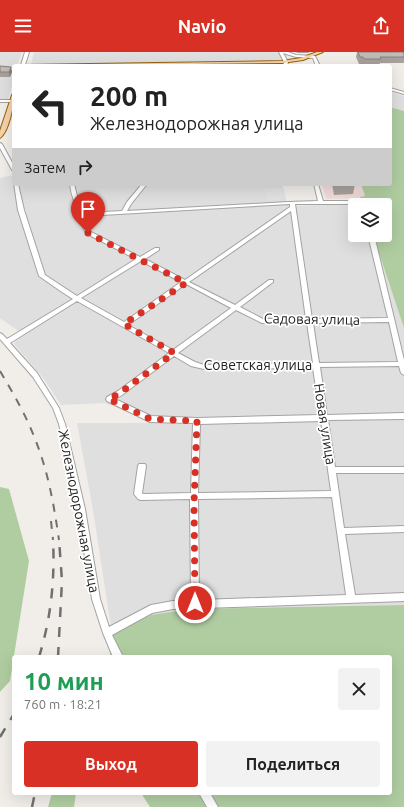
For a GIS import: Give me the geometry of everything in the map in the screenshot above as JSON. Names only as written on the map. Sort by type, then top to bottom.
[{"type":"main road","points":[[286,64],[311,57],[321,52]]},
{"type":"main road","points":[[0,136],[12,104]]},
{"type":"street","points":[[24,64],[27,52]]},
{"type":"street","points":[[281,52],[286,64]]},
{"type":"street","points":[[284,52],[296,56],[314,58],[317,64]]},
{"type":"street","points":[[0,69],[12,69]]},
{"type":"street","points":[[392,90],[404,93]]},
{"type":"street","points":[[0,101],[12,101]]},
{"type":"street","points":[[0,144],[2,153],[12,167]]},
{"type":"street","name":"Советская улица","points":[[16,186],[21,210],[42,276],[193,364],[204,367],[402,364]]},
{"type":"street","name":"Садовая улица","points":[[72,186],[75,204],[82,215],[83,225],[88,233],[262,321],[392,320]]},
{"type":"street","points":[[124,212],[129,203],[143,186]]},
{"type":"street","points":[[317,186],[321,202]]},
{"type":"street","points":[[82,215],[292,205],[321,202],[348,203]]},
{"type":"street","points":[[124,324],[186,283],[292,205]]},
{"type":"street","name":"Новая улица","points":[[292,205],[351,599]]},
{"type":"street","points":[[373,242],[404,373]]},
{"type":"street","points":[[6,342],[157,249]]},
{"type":"street","points":[[271,281],[120,393],[109,399],[150,419],[197,421],[404,416]]},
{"type":"street","name":"Железнодорожная улица","points":[[0,336],[35,374],[56,408],[62,424],[81,509],[96,599],[107,633],[117,655]]},
{"type":"street","points":[[195,603],[197,421]]},
{"type":"street","points":[[142,466],[138,494],[141,497],[336,494]]},
{"type":"street","points":[[332,470],[404,470]]},
{"type":"street","points":[[341,531],[404,529]]},
{"type":"street","points":[[107,633],[151,609],[173,604],[404,597]]},
{"type":"street","points":[[205,795],[213,807]]},
{"type":"shaded area","points":[[0,52],[22,52],[18,64],[12,64],[12,68],[0,68]]},
{"type":"shaded area","points":[[34,52],[280,52],[282,60],[31,64]]},
{"type":"shaded area","points":[[0,70],[12,70],[12,86],[8,99],[0,99]]},
{"type":"shaded area","points":[[392,93],[404,96],[404,111],[392,108]]},
{"type":"shaded area","points":[[12,175],[12,186],[283,186],[288,206],[348,204],[348,242],[375,242],[404,328],[404,605],[191,609],[112,634],[93,510],[77,423],[148,423],[145,419],[105,403],[61,405],[44,379],[14,344],[24,335],[0,318],[0,178]]},
{"type":"shaded area","points":[[323,186],[364,186],[367,196],[361,198],[326,199]]},
{"type":"shaded area","points":[[265,188],[284,188],[285,197],[281,197],[281,200],[268,200]]},
{"type":"green space","points":[[392,108],[404,111],[404,328],[375,242],[392,242],[392,198],[360,197],[365,196],[362,186],[392,186]]},
{"type":"green space","points":[[0,487],[9,489],[29,561],[14,655],[12,655],[10,681],[0,692]]},
{"type":"green space","points":[[404,605],[404,807],[150,807],[142,795],[392,795],[392,655],[110,655],[112,634],[151,615],[191,609]]},
{"type":"green space","points":[[51,795],[76,795],[74,807],[48,807]]},
{"type":"building","points":[[358,52],[403,52],[404,57],[364,59],[363,57],[360,57]]},
{"type":"building","points":[[0,66],[11,67],[9,72],[0,72]]},
{"type":"railway","points":[[0,371],[23,413],[40,451],[50,488],[59,540]]},
{"type":"railway","points":[[51,521],[53,540]]},
{"type":"railway","points":[[58,655],[62,581],[59,539]]},
{"type":"railway","points":[[40,655],[47,628],[53,584],[53,540]]},
{"type":"railway","points":[[0,737],[12,717]]},
{"type":"railway","points":[[32,807],[35,795]]},
{"type":"route","points":[[88,233],[186,283],[124,324],[174,353],[120,393],[109,399],[150,419],[197,421],[194,504],[195,603]]}]
